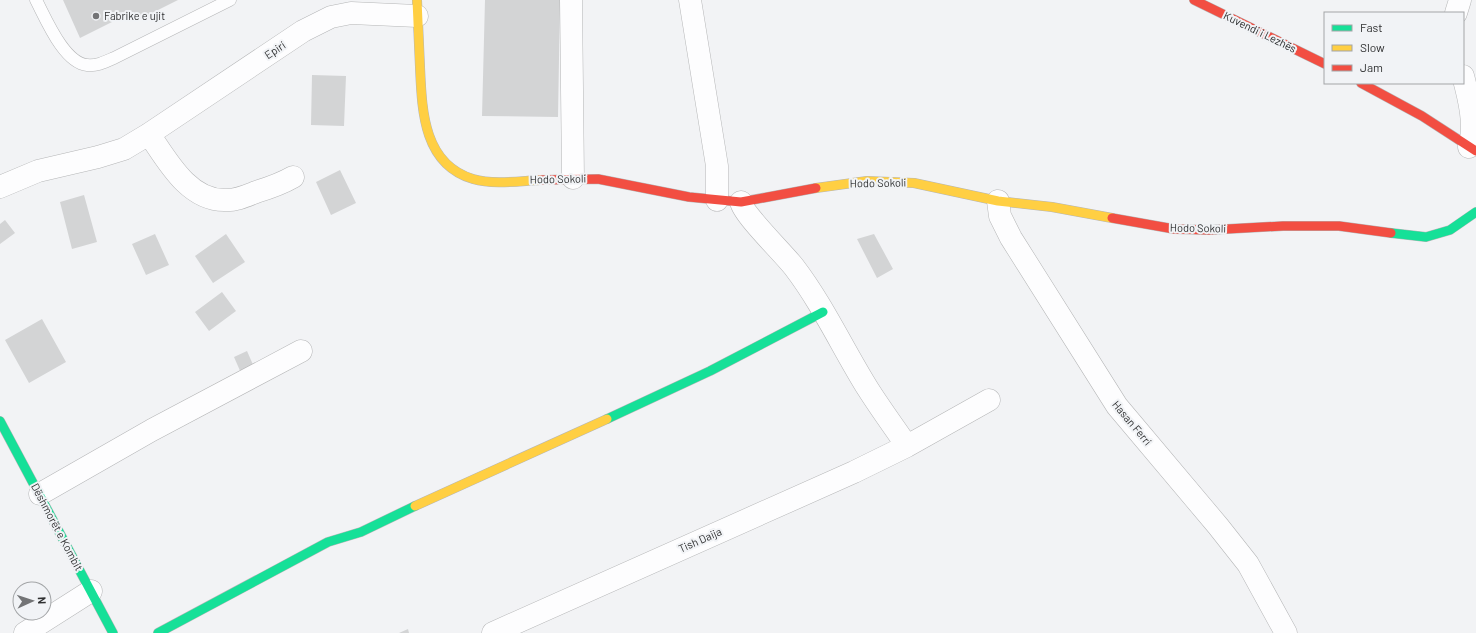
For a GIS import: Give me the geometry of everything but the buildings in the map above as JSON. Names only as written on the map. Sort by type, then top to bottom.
[{"type":"street","points":[[571,0],[573,178]]},
{"type":"street","points":[[690,0],[717,166],[717,200]]},
{"type":"street","name":"Kuvendi i Lezhës","points":[[1194,0],[1324,64]]},
{"type":"street","points":[[1456,12],[1460,0]]},
{"type":"street","name":"Epiri","points":[[0,187],[38,171],[98,157],[124,149],[149,134],[303,31],[351,6],[417,8]]},
{"type":"street","name":"Hodo Sokoli","points":[[417,8],[422,112],[430,140],[443,160],[458,172],[474,179],[498,182],[573,178],[598,179],[689,197],[741,202],[830,186],[867,182],[914,183],[998,201],[1052,207],[1174,229],[1209,230],[1283,226],[1339,226],[1426,237],[1450,230],[1476,212]]},
{"type":"street","points":[[1363,84],[1422,116],[1473,149],[1475,127],[1464,80]]},
{"type":"street","points":[[149,134],[169,163],[188,184],[202,195],[223,200],[242,198],[293,177]]},
{"type":"street","name":"Hasan Ferri","points":[[998,201],[1000,216],[1008,234],[1117,406],[1248,564],[1286,633]]},
{"type":"street","points":[[741,202],[746,213],[795,268],[823,312],[868,389],[907,446]]},
{"type":"street","points":[[158,633],[328,542],[361,532],[475,478],[606,420],[710,371],[823,312]]},
{"type":"street","points":[[40,494],[152,430],[301,351]]},
{"type":"street","name":"Tish Daija","points":[[493,633],[854,472],[907,446],[989,400]]},
{"type":"street","name":"Dëshmorët e Kombit","points":[[0,420],[113,633]]},
{"type":"street","points":[[25,633],[91,592]]},
{"type":"lane","points":[[36,0],[68,55],[77,63],[87,65],[100,64],[114,58],[230,0]]},
{"type":"traffic: fast","points":[[1391,233],[1426,237],[1450,230],[1476,212]]},
{"type":"traffic: fast","points":[[607,419],[710,371],[823,312]]},
{"type":"traffic: fast","points":[[0,421],[113,633]]},
{"type":"traffic: fast","points":[[158,633],[328,542],[361,532],[415,506]]},
{"type":"traffic: slow","points":[[417,0],[422,101],[428,134],[435,148],[444,161],[456,172],[473,179],[489,182],[540,180]]},
{"type":"traffic: slow","points":[[816,188],[867,181],[914,183],[998,201],[1052,207],[1112,218]]},
{"type":"traffic: slow","points":[[415,506],[607,419]]},
{"type":"traffic: jam","points":[[1194,0],[1324,64]]},
{"type":"traffic: jam","points":[[1363,84],[1422,116],[1476,151]]},
{"type":"traffic: jam","points":[[540,180],[598,179],[689,197],[741,202],[816,188]]},
{"type":"traffic: jam","points":[[1112,218],[1174,229],[1209,230],[1283,226],[1339,226],[1391,233]]},
{"type":"place","name":"Fabrike e ujit","points":[[96,16]]}]
